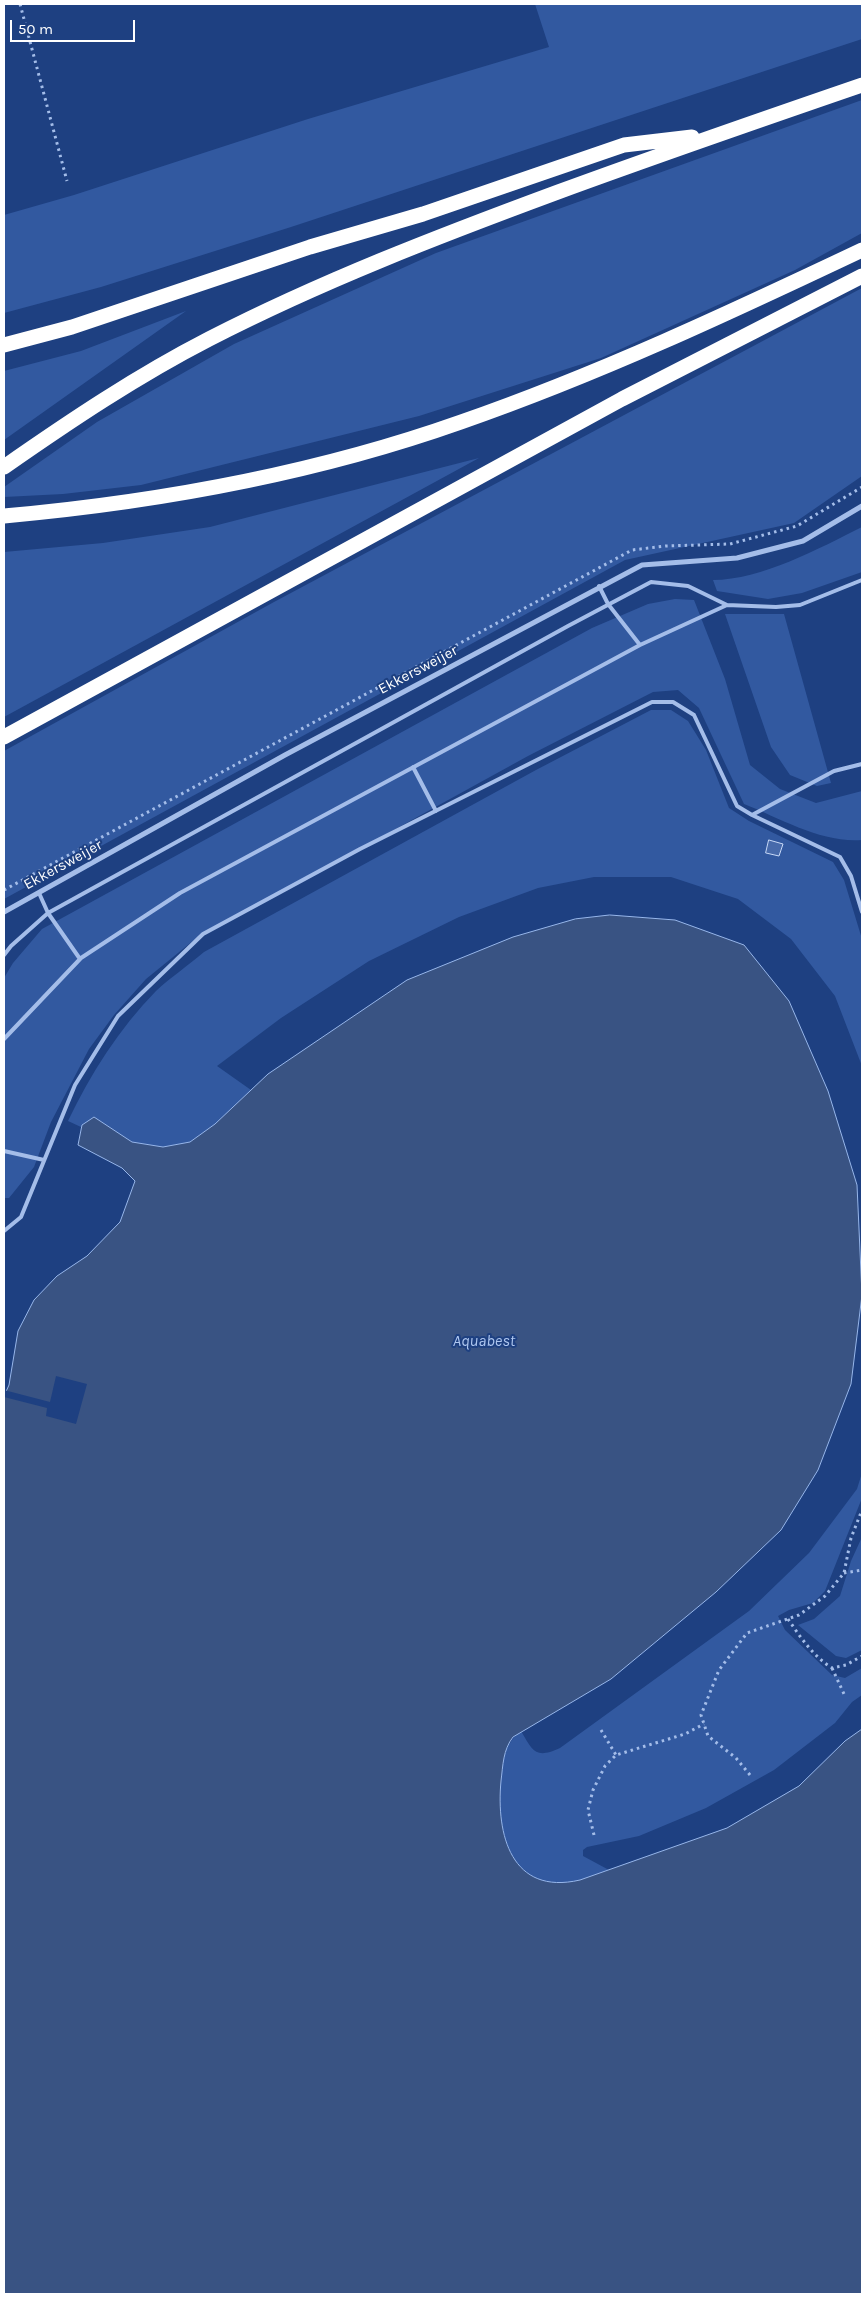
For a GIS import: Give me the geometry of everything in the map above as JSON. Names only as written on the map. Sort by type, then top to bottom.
[{"type":"highway","points":[[4,467],[90,407],[207,340],[322,284],[432,238],[719,134],[862,85]]},
{"type":"highway","points":[[4,345],[72,327],[310,247],[423,214],[624,145],[719,134]]},
{"type":"highway","points":[[4,516],[70,510],[256,479],[339,460],[461,423],[605,368],[862,250]]},
{"type":"highway","points":[[4,737],[622,399],[862,276]]},
{"type":"street","name":"Ekkersweijer","points":[[4,912],[285,755],[599,586],[642,565],[737,558],[803,541],[862,506]]},
{"type":"lane","points":[[4,955],[11,946],[48,913],[651,582],[688,586],[728,605],[776,607],[800,605],[862,580]]},
{"type":"lane","points":[[599,586],[608,604],[640,645]]},
{"type":"lane","points":[[4,1039],[80,959],[180,893],[640,645],[728,605]]},
{"type":"lane","points":[[4,1230],[21,1217],[75,1084],[118,1016],[203,934],[436,811],[652,702],[673,702],[694,714],[737,806],[840,857],[851,876],[862,912]]},
{"type":"lane","points":[[752,815],[834,771],[862,764]]},
{"type":"lane","points":[[413,767],[436,811]]},
{"type":"lane","points":[[39,893],[48,913],[80,959]]},
{"type":"lane","points":[[4,1150],[44,1160]]},
{"type":"path","points":[[20,4],[67,181]]},
{"type":"path","points":[[750,1775],[736,1758],[708,1736],[701,1715],[719,1670],[747,1633],[798,1615],[825,1596],[844,1573],[851,1538],[862,1510]]},
{"type":"path","points":[[844,1573],[862,1570]]},
{"type":"path","points":[[788,1619],[805,1644],[832,1668],[844,1694]]},
{"type":"path","points":[[832,1668],[862,1656]]},
{"type":"path","points":[[594,1835],[588,1810],[593,1790],[604,1766],[616,1755],[685,1734],[704,1724]]},
{"type":"path","points":[[601,1730],[616,1755]]},
{"type":"shaded area","points":[[535,4],[862,4],[862,39],[291,227],[101,287],[4,313],[4,215],[74,195],[308,119],[549,47]]},
{"type":"shaded area","points":[[862,100],[862,233],[795,270],[601,358],[419,416],[141,485],[63,494],[4,497],[4,487],[97,422],[234,344],[436,253]]},
{"type":"shaded area","points":[[862,288],[862,476],[794,523],[625,560],[4,899],[4,751],[274,602]]},
{"type":"shaded area","points":[[186,311],[4,440],[4,371],[81,351]]},
{"type":"shaded area","points":[[479,458],[4,717],[4,552],[103,543],[210,527]]},
{"type":"shaded area","points":[[862,527],[862,572],[802,593],[768,599],[717,591],[713,580],[731,579],[770,569],[809,553]]},
{"type":"shaded area","points":[[675,599],[694,600],[725,679],[750,765],[780,789],[816,803],[862,791],[862,840],[832,838],[817,834],[744,804],[699,708],[678,690],[653,692],[528,756],[194,940],[146,979],[114,1015],[89,1049],[51,1122],[34,1167],[9,1198],[4,1198],[4,978],[13,963],[42,929],[592,628],[648,604]]},
{"type":"shaded area","points":[[725,614],[784,614],[831,783],[817,786],[790,775],[771,747]]},
{"type":"shaded area","points":[[651,710],[671,710],[688,721],[706,750],[729,808],[749,821],[833,862],[844,880],[862,939],[862,1066],[835,996],[791,939],[738,899],[671,877],[594,877],[538,888],[459,917],[369,961],[281,1018],[217,1066],[251,1090],[215,1124],[190,1142],[163,1147],[132,1142],[94,1117],[81,1127],[68,1121],[96,1069],[130,1021],[156,991],[204,952],[536,770]]},
{"type":"shaded area","points":[[862,1473],[862,1498],[825,1591],[813,1603],[789,1610],[778,1616],[785,1630],[832,1675],[845,1678],[862,1668],[862,1695],[852,1702],[835,1723],[774,1770],[706,1808],[639,1836],[587,1847],[583,1850],[583,1856],[609,1870],[570,1883],[545,1881],[530,1875],[518,1864],[510,1850],[504,1834],[501,1817],[500,1799],[503,1760],[507,1748],[515,1736],[521,1731],[532,1749],[536,1752],[545,1753],[560,1748],[749,1611],[809,1553],[857,1489]]},
{"type":"shaded area","points":[[862,1537],[862,1650],[846,1658],[836,1656],[798,1625],[814,1619],[840,1596],[851,1561]]},
{"type":"water","name":"Aquabest","points":[[610,915],[675,920],[744,945],[789,1001],[828,1091],[857,1185],[862,1295],[851,1384],[818,1470],[781,1530],[716,1592],[611,1679],[513,1737],[505,1752],[503,1763],[500,1801],[502,1821],[506,1840],[513,1856],[523,1870],[538,1879],[557,1883],[580,1880],[727,1828],[799,1786],[845,1741],[862,1729],[862,2294],[4,2294],[4,1396],[9,1385],[18,1331],[34,1300],[57,1276],[87,1256],[120,1222],[135,1181],[122,1168],[78,1145],[82,1125],[94,1117],[132,1142],[163,1147],[190,1142],[215,1124],[268,1074],[407,980],[513,937],[575,919]]},
{"type":"pier","points":[[56,1376],[87,1384],[76,1424],[46,1416],[47,1408],[4,1397],[4,1390],[50,1402]]},
{"type":"building","points":[[769,840],[783,844],[779,856],[766,853]]}]
